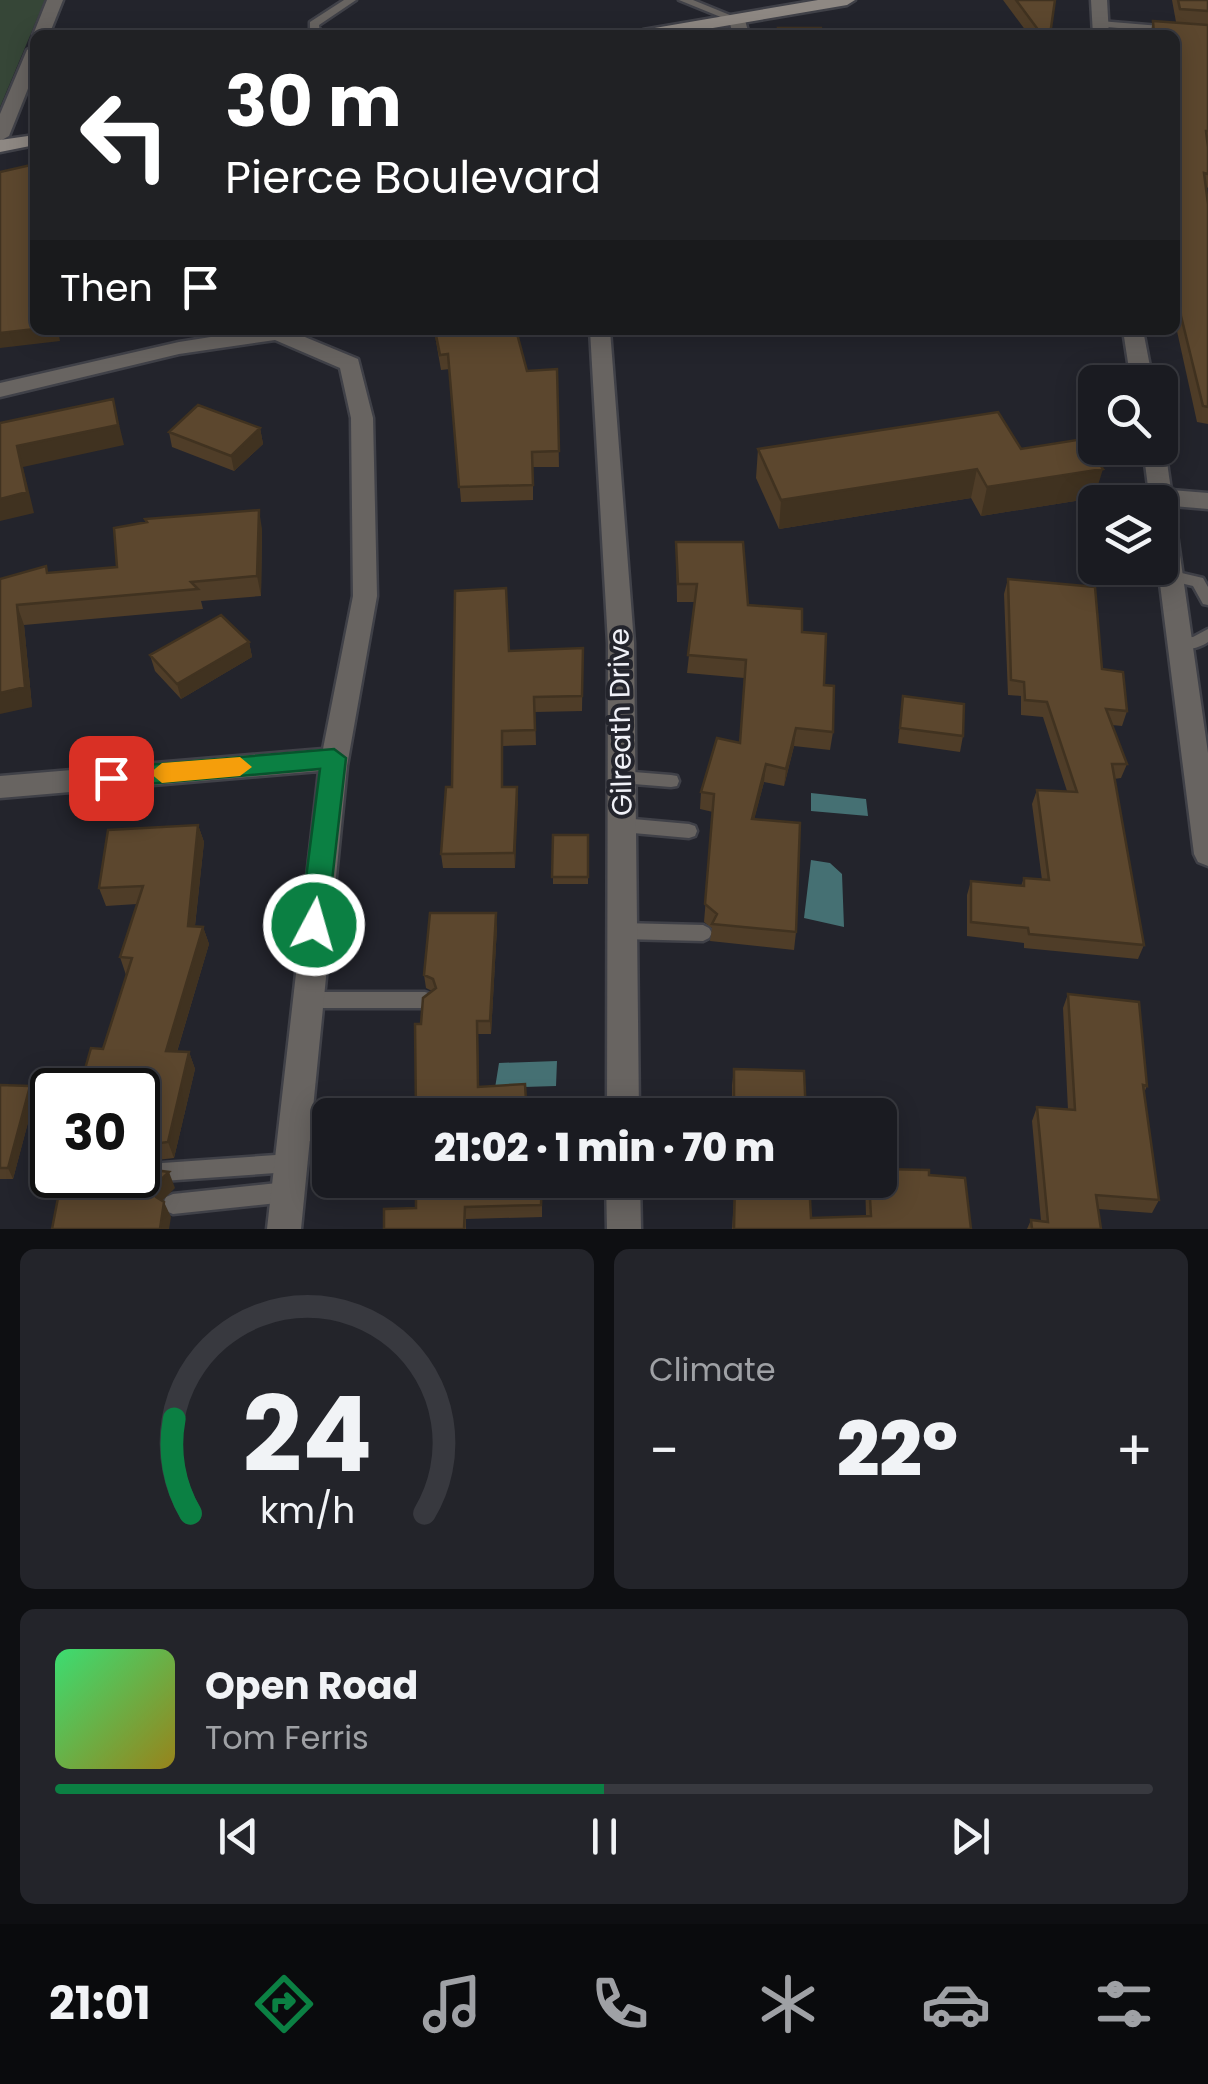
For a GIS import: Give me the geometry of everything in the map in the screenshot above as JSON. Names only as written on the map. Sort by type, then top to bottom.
[{"type":"street","points":[[43,30],[55,0]]},
{"type":"street","points":[[703,30],[739,27],[847,0]]},
{"type":"street","points":[[1099,0],[1101,30]]},
{"type":"street","points":[[0,136],[30,62]]},
{"type":"street","points":[[0,146],[30,141]]},
{"type":"street","points":[[0,390],[179,348],[264,335]]},
{"type":"street","points":[[282,335],[350,364],[362,418],[365,596],[334,758],[284,1229]]},
{"type":"street","name":"Gilreath Drive","points":[[600,335],[621,642],[623,1098]]},
{"type":"street","points":[[1134,335],[1139,365]]},
{"type":"street","points":[[1178,499],[1208,501]]},
{"type":"street","points":[[1173,585],[1208,854]]},
{"type":"street","points":[[0,787],[334,758]]},
{"type":"street","points":[[623,1198],[624,1229]]},
{"type":"lane","points":[[314,30],[314,24],[351,0]]},
{"type":"lane","points":[[684,0],[739,27]]},
{"type":"lane","points":[[1180,32],[1208,33]]},
{"type":"lane","points":[[1178,577],[1198,582],[1208,600]]},
{"type":"lane","points":[[1182,642],[1195,643],[1208,635]]},
{"type":"lane","points":[[621,777],[671,781]]},
{"type":"lane","points":[[622,825],[689,831]]},
{"type":"lane","points":[[622,931],[703,933]]},
{"type":"lane","points":[[306,1000],[425,1000]]},
{"type":"lane","points":[[293,1132],[312,1132]]},
{"type":"lane","points":[[160,1172],[290,1164]]},
{"type":"lane","points":[[173,1204],[288,1192]]},
{"type":"shaded area","points":[[0,0],[45,0],[30,30],[0,107]]},
{"type":"shaded area","points":[[811,793],[866,799],[868,816],[811,811]]},
{"type":"shaded area","points":[[811,860],[830,863],[842,874],[844,927],[804,918]]},
{"type":"shaded area","points":[[557,1061],[556,1086],[495,1088],[499,1063]]},
{"type":"building","points":[[1016,0],[1055,0],[1051,30],[1038,30]]},
{"type":"building","points":[[1178,0],[1208,0],[1208,11],[1180,9]]},
{"type":"building","points":[[1153,21],[1208,25],[1208,174],[1204,173],[1208,204],[1208,407],[1203,406],[1180,307],[1180,30],[1154,30]]},
{"type":"building","points":[[778,28],[822,30],[778,30]]},
{"type":"building","points":[[30,165],[30,330],[0,333],[0,172]]},
{"type":"building","points":[[436,335],[517,335],[527,371],[557,369],[559,451],[532,452],[533,485],[459,487],[448,354],[440,355]]},
{"type":"building","points":[[113,399],[118,425],[17,446],[27,492],[0,499],[0,423]]},
{"type":"building","points":[[198,405],[260,428],[231,456],[169,432]]},
{"type":"building","points":[[998,412],[1021,449],[1078,440],[1078,465],[1100,465],[1103,469],[987,487],[977,469],[781,500],[758,449]]},
{"type":"building","points":[[259,510],[257,576],[191,582],[198,589],[17,605],[25,687],[0,693],[0,579],[46,566],[47,573],[117,567],[114,528],[147,522],[145,519]]},
{"type":"building","points":[[676,542],[743,542],[748,605],[802,609],[802,632],[826,634],[824,685],[834,686],[833,732],[796,728],[786,769],[766,764],[752,819],[800,823],[796,932],[712,924],[717,914],[705,904],[714,794],[701,792],[717,738],[740,743],[746,660],[688,655],[697,584],[678,584]]},
{"type":"building","points":[[1008,579],[1095,587],[1102,669],[1123,672],[1127,711],[1106,709],[1127,764],[1112,764],[1144,945],[1029,934],[1028,928],[971,922],[971,881],[1024,886],[1024,878],[1049,880],[1037,790],[1077,792],[1047,702],[1025,700],[1024,682],[1011,680]]},
{"type":"building","points":[[506,588],[509,651],[583,648],[582,696],[534,697],[535,730],[502,731],[502,787],[517,787],[514,853],[441,854],[446,787],[452,787],[455,591]]},
{"type":"building","points":[[221,615],[249,642],[177,684],[150,655]]},
{"type":"building","points":[[903,696],[964,704],[963,736],[900,728]]},
{"type":"building","points":[[198,825],[188,926],[203,927],[166,1051],[189,1052],[168,1142],[160,1143],[160,1068],[85,1068],[91,1048],[103,1049],[132,958],[120,957],[143,886],[99,888],[108,830]]},
{"type":"building","points":[[553,835],[588,835],[588,877],[552,877]]},
{"type":"building","points":[[430,913],[496,913],[490,1021],[477,1021],[478,1087],[525,1084],[526,1098],[416,1098],[415,1024],[421,1024],[423,998],[436,988],[433,979],[424,975]]},
{"type":"building","points":[[1068,994],[1139,1002],[1147,1086],[1143,1085],[1159,1200],[1096,1195],[1101,1229],[1032,1229],[1031,1220],[1048,1222],[1037,1107],[1075,1110]]},
{"type":"building","points":[[734,1069],[804,1071],[805,1098],[734,1098]]},
{"type":"building","points":[[0,1085],[30,1086],[8,1168],[0,1168]]},
{"type":"building","points":[[897,1169],[929,1170],[929,1175],[965,1178],[971,1229],[734,1229],[735,1198],[810,1198],[811,1218],[871,1216],[870,1198],[897,1198]]},
{"type":"building","points":[[58,1198],[158,1198],[164,1202],[160,1229],[52,1229]]},
{"type":"building","points":[[416,1198],[541,1198],[541,1205],[465,1207],[464,1229],[384,1229],[384,1209],[416,1208]]},
{"type":"slow traffic","points":[[162,773],[240,767]]},
{"type":"route","points":[[111,778],[334,758],[314,925]]}]
